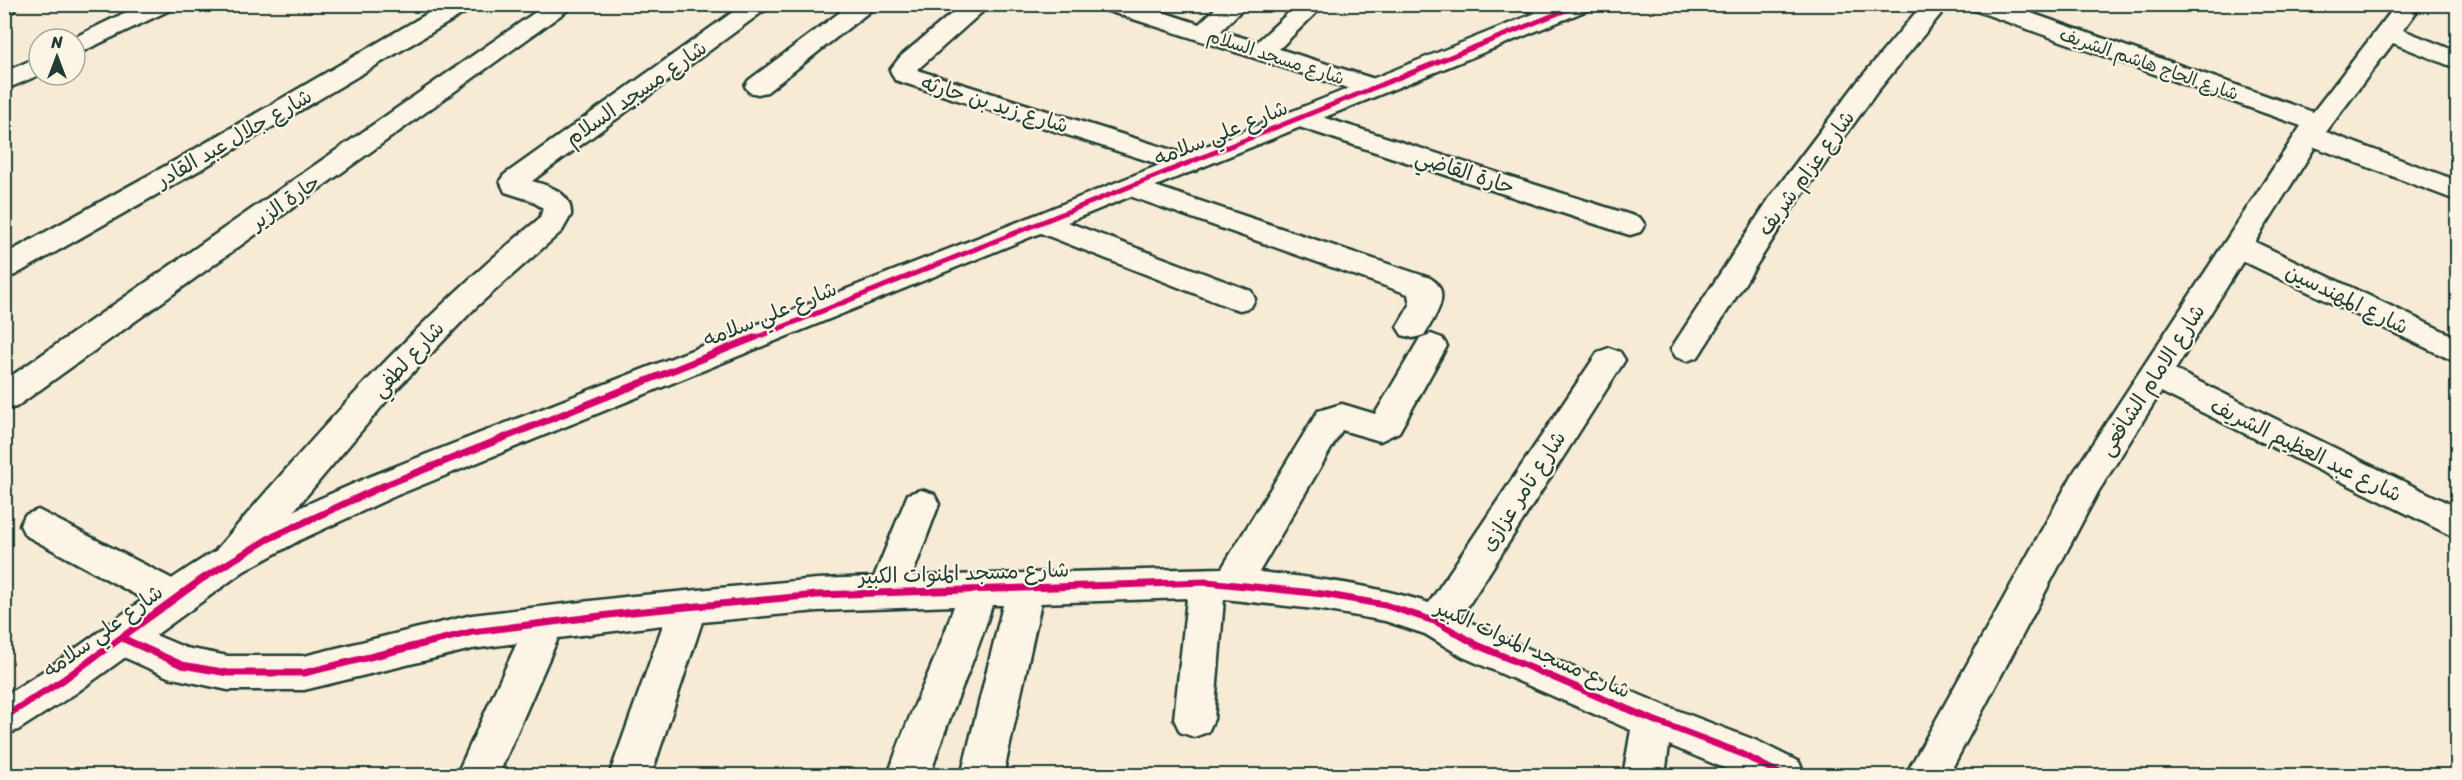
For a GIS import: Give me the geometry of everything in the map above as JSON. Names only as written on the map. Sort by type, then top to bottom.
[{"type":"street","points":[[87,41],[163,4]]},
{"type":"street","name":"شارع جلال عبد القادر","points":[[4,268],[188,165],[462,4]]},
{"type":"street","name":"حارة الزير","points":[[4,398],[564,4]]},
{"type":"street","name":"شارع مسجد السلام","points":[[513,184],[761,4]]},
{"type":"street","points":[[758,86],[867,4]]},
{"type":"street","name":"شارع زيد بن حارثه","points":[[979,4],[909,62],[903,70],[904,74],[1187,164]]},
{"type":"street","name":"شارع مسجد السلام","points":[[1111,4],[1372,87]]},
{"type":"street","points":[[1203,34],[1235,4]]},
{"type":"street","points":[[1261,52],[1313,4]]},
{"type":"street","name":"شارع عزام شريف","points":[[1687,349],[1781,203],[1867,87],[1937,4]]},
{"type":"street","name":"شارع الحاج هاشم الشريف","points":[[1980,4],[2314,129],[2457,192]]},
{"type":"street","name":"شارع الامام الشافعى","points":[[1926,776],[2086,482],[2314,129],[2410,4]]},
{"type":"street","name":"شارع علي سلامه","points":[[4,717],[67,679],[230,560],[319,515],[383,486],[1300,118],[1558,7]]},
{"type":"street","points":[[2387,32],[2457,61]]},
{"type":"street","points":[[4,82],[27,71]]},
{"type":"street","name":"حارة القاضي","points":[[1300,118],[1630,225]]},
{"type":"street","name":"شارع لطفي","points":[[230,560],[316,459],[446,318],[496,270],[552,224],[559,209],[557,202],[513,184]]},
{"type":"street","points":[[1131,187],[1419,286],[1426,290],[1428,299],[1422,336],[1387,423],[1380,428],[1370,427],[1344,416],[1330,420],[1219,584],[1194,719]]},
{"type":"street","points":[[1043,223],[1240,299]]},
{"type":"street","name":"شارع المهندسين","points":[[2237,246],[2457,352]]},
{"type":"street","name":"شارع تامر عزازى","points":[[1437,622],[1609,360]]},
{"type":"street","name":"شارع عبد العظيم الشريف","points":[[2154,375],[2457,525]]},
{"type":"street","points":[[887,593],[921,504]]},
{"type":"street","points":[[38,525],[177,598]]},
{"type":"street","name":"شارع مسجد المنوات الكبير","points":[[122,638],[182,665],[228,673],[267,675],[304,673],[462,634],[545,623],[817,595],[1026,587],[1219,584],[1323,594],[1385,605],[1437,622],[1477,645],[1653,720],[1740,753],[1784,776]]},
{"type":"street","points":[[982,776],[1026,587]]},
{"type":"street","points":[[909,776],[921,736],[962,643],[978,589]]},
{"type":"street","points":[[630,776],[688,608]]},
{"type":"street","points":[[477,776],[545,623]]},
{"type":"street","points":[[1644,776],[1653,720]]},
{"type":"cycle path","points":[[4,717],[63,680],[174,598],[231,560],[268,539],[325,512],[383,486],[1043,223],[1581,4]]},
{"type":"cycle path","points":[[122,638],[182,665],[228,673],[304,673],[472,632],[633,612],[817,595],[1207,582],[1323,594],[1385,605],[1437,622],[1477,645],[1653,720],[1740,753],[1784,776]]}]
